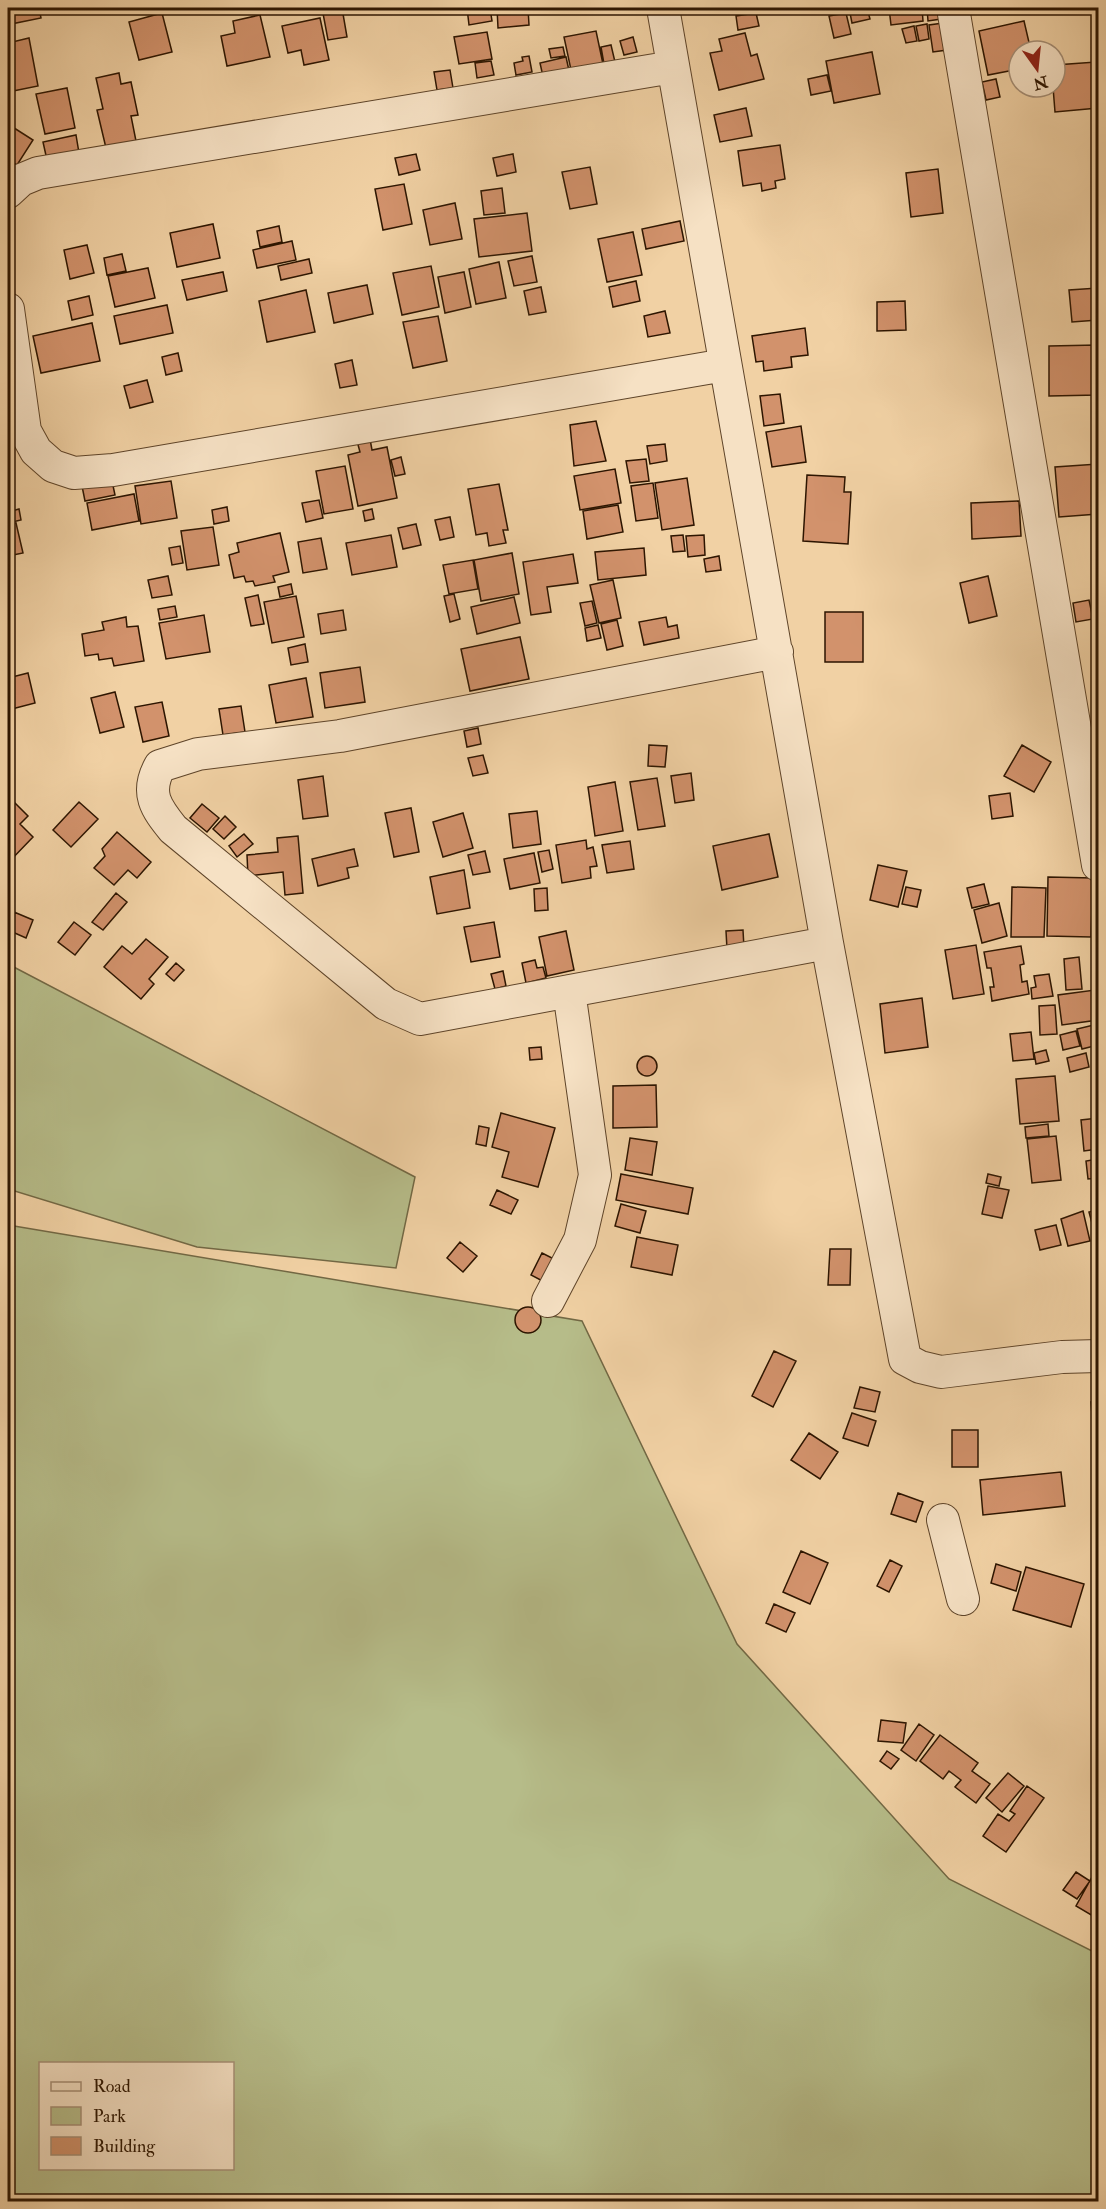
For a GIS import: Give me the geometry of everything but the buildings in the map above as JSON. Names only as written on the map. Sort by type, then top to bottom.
[{"type":"street","points":[[663,8],[827,943],[906,1359],[920,1367],[941,1372],[1052,1358],[1098,1356]]},
{"type":"street","points":[[953,8],[1098,865]]},
{"type":"street","points":[[8,192],[21,180],[38,173],[673,67]]},
{"type":"street","points":[[8,309],[25,431],[36,451],[53,466],[74,473],[113,470],[725,365]]},
{"type":"street","points":[[777,651],[340,736],[198,754],[160,766],[154,777],[151,792],[155,807],[174,829],[386,1004],[420,1019],[827,943]]},
{"type":"street","points":[[548,1301],[580,1240],[595,1175],[569,992]]},
{"type":"street","points":[[943,1520],[963,1599]]},
{"type":"green space","points":[[8,964],[415,1177],[396,1268],[197,1247],[8,1189]]},
{"type":"green space","points":[[8,1225],[582,1321],[737,1644],[949,1879],[1098,1954],[1098,2201],[8,2201]]}]
